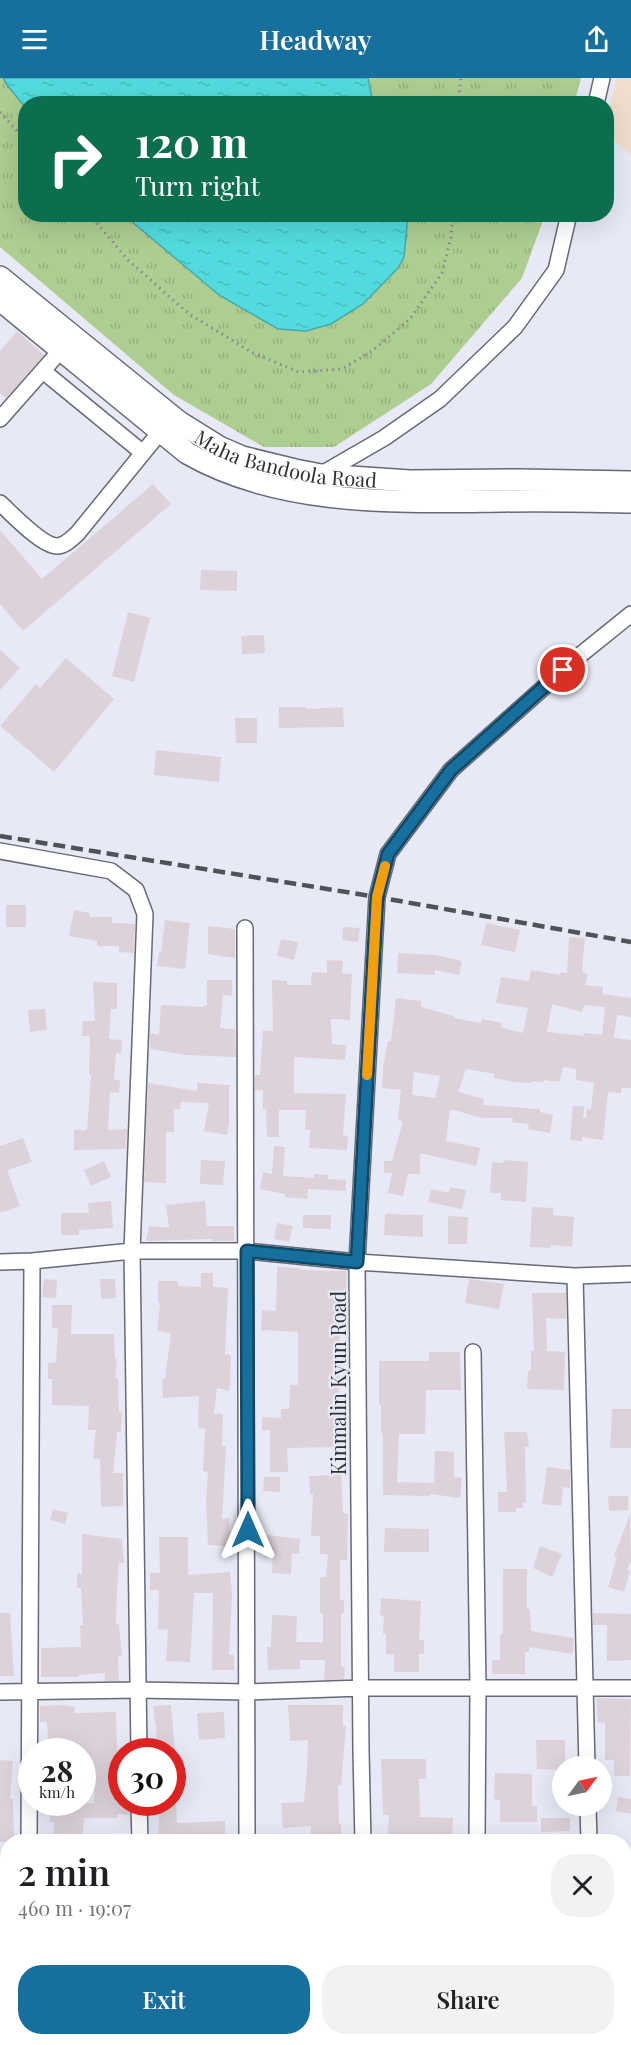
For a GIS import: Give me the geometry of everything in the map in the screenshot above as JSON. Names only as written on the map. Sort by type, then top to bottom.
[{"type":"main road","name":"Maha Bandoola Road","points":[[0,277],[179,422],[219,447],[242,457],[321,475],[410,481],[631,482]]},
{"type":"main road","name":"Maha Bandoola Road","points":[[0,300],[187,453],[233,476],[353,500],[631,502]]},
{"type":"street","points":[[598,96],[602,78]]},
{"type":"street","points":[[294,490],[384,438],[440,399],[515,327],[556,270],[567,222]]},
{"type":"street","points":[[0,419],[61,350]]},
{"type":"street","points":[[43,371],[143,453]]},
{"type":"street","points":[[0,504],[45,542],[55,546],[63,545],[77,534],[160,432]]},
{"type":"street","name":"Kinmalin Kyun Road","points":[[363,1834],[357,1262],[377,897],[388,854],[451,770],[579,656],[631,615]]},
{"type":"street","points":[[0,851],[111,871],[136,890],[145,914],[132,1251],[139,1738]]},
{"type":"street","points":[[245,928],[247,1834]]},
{"type":"street","points":[[0,1262],[132,1251],[247,1251],[357,1262],[575,1276],[631,1274]]},
{"type":"street","points":[[29,1834],[32,1261]]},
{"type":"street","points":[[575,1276],[587,1756]]},
{"type":"street","points":[[473,1352],[478,1688],[477,1834]]},
{"type":"street","points":[[0,1692],[29,1690],[248,1692],[361,1688],[631,1688]]},
{"type":"street","points":[[139,1816],[140,1834]]},
{"type":"street","points":[[589,1816],[590,1834]]},
{"type":"path","points":[[459,96],[460,78]]},
{"type":"path","points":[[0,112],[18,132]]},
{"type":"path","points":[[96,222],[128,260],[189,314],[252,353],[299,372],[342,369],[372,351],[410,319],[442,273],[452,222]]},
{"type":"shaded area","points":[[617,78],[631,78],[631,155],[614,141],[614,96],[612,96]]},
{"type":"green space","points":[[0,78],[581,78],[576,96],[18,96],[18,222],[542,222],[522,278],[431,384],[334,447],[264,447],[174,395],[0,247]]},
{"type":"water","points":[[3,78],[368,78],[372,96],[18,96],[18,98]]},
{"type":"water","points":[[132,222],[407,222],[404,257],[398,268],[363,304],[331,324],[306,331],[278,329],[219,295]]},
{"type":"building","points":[[17,331],[44,355],[6,398],[0,393],[0,351]]},
{"type":"building","points":[[153,484],[171,504],[23,631],[0,604],[0,530],[42,579]]},
{"type":"building","points":[[201,570],[237,571],[237,591],[200,590]]},
{"type":"building","points":[[128,612],[150,618],[134,682],[112,676]]},
{"type":"building","points":[[264,635],[265,653],[242,654],[241,636]]},
{"type":"building","points":[[0,650],[20,668],[0,690]]},
{"type":"building","points":[[66,658],[114,699],[54,772],[0,726],[36,684],[40,688]]},
{"type":"building","points":[[279,707],[306,707],[306,709],[343,707],[344,727],[279,728]]},
{"type":"building","points":[[235,718],[257,718],[257,743],[236,743]]},
{"type":"building","points":[[156,750],[221,757],[219,782],[154,775]]},
{"type":"building","points":[[6,905],[26,905],[26,927],[6,927]]},
{"type":"building","points":[[74,910],[90,913],[89,917],[112,917],[112,923],[135,924],[134,953],[119,952],[119,946],[97,946],[97,941],[69,936]]},
{"type":"building","points":[[165,920],[190,923],[185,969],[157,966]]},
{"type":"building","points":[[486,923],[520,930],[515,952],[481,945]]},
{"type":"building","points":[[208,926],[235,929],[235,958],[208,954]]},
{"type":"building","points":[[343,927],[360,928],[358,942],[342,940]]},
{"type":"building","points":[[569,937],[585,938],[582,972],[588,974],[585,985],[603,987],[603,994],[631,998],[631,1017],[617,1015],[614,1038],[631,1040],[631,1088],[621,1088],[621,1093],[608,1092],[603,1140],[582,1137],[582,1141],[570,1140],[573,1106],[584,1106],[583,1118],[586,1118],[587,1109],[591,1110],[594,1083],[576,1080],[576,1069],[563,1067],[559,1082],[544,1080],[544,1082],[532,1081],[532,1083],[494,1078],[495,1074],[466,1069],[458,1092],[484,1099],[483,1105],[540,1109],[540,1112],[553,1115],[550,1133],[528,1129],[529,1124],[512,1122],[513,1118],[482,1118],[450,1109],[446,1141],[480,1148],[476,1166],[420,1153],[420,1174],[408,1174],[403,1196],[388,1193],[392,1173],[384,1173],[384,1161],[392,1161],[403,1121],[398,1120],[401,1090],[382,1088],[383,1067],[388,1041],[391,1041],[396,998],[421,1001],[421,1007],[454,1016],[454,1018],[481,1023],[482,1019],[502,1023],[501,1027],[523,1033],[528,1008],[496,1003],[501,977],[529,981],[531,970],[560,975],[560,972],[567,973]],"holes":[[[552,1004],[582,1012],[584,1005],[605,1007],[602,1035],[584,1033],[584,1036],[547,1032]],[[414,1072],[440,1076],[435,1098],[412,1095]]]},
{"type":"building","points":[[281,939],[298,942],[294,960],[277,956]]},
{"type":"building","points":[[398,953],[436,955],[462,961],[459,975],[435,970],[435,975],[397,973]]},
{"type":"building","points":[[327,960],[343,961],[342,973],[352,974],[350,1020],[331,1019],[332,1044],[346,1045],[345,1060],[294,1057],[294,1093],[346,1094],[343,1135],[348,1136],[347,1150],[309,1148],[310,1130],[305,1130],[306,1110],[279,1110],[279,1137],[267,1137],[263,1090],[255,1090],[255,1075],[260,1075],[263,1030],[273,1031],[272,980],[287,981],[287,985],[311,985],[312,972],[327,973]]},
{"type":"building","points":[[207,980],[232,980],[232,996],[223,995],[220,1028],[235,1029],[236,1057],[186,1055],[150,1049],[150,1033],[159,1035],[161,1005],[204,1007],[207,1005]]},
{"type":"building","points":[[93,982],[117,983],[117,1009],[111,1009],[109,1039],[122,1040],[121,1054],[116,1053],[114,1080],[120,1080],[119,1093],[110,1092],[108,1130],[127,1129],[126,1149],[74,1150],[74,1130],[87,1130],[91,1075],[89,1075],[90,1036],[82,1036],[83,1021],[95,1021]]},
{"type":"building","points":[[45,1009],[47,1030],[30,1032],[28,1010]]},
{"type":"building","points":[[148,1083],[197,1091],[197,1083],[229,1085],[227,1135],[204,1131],[209,1103],[181,1102],[180,1109],[174,1109],[174,1132],[166,1132],[166,1183],[144,1182]]},
{"type":"building","points":[[23,1138],[32,1162],[7,1170],[20,1206],[0,1213],[0,1146]]},
{"type":"building","points":[[274,1146],[285,1147],[283,1176],[314,1178],[314,1174],[328,1175],[328,1179],[346,1180],[346,1191],[308,1189],[307,1199],[285,1197],[285,1194],[260,1189],[263,1172],[272,1174]]},
{"type":"building","points":[[201,1160],[225,1161],[223,1185],[200,1184]]},
{"type":"building","points":[[504,1160],[528,1162],[526,1202],[501,1200],[501,1193],[490,1193],[492,1162],[503,1163]]},
{"type":"building","points":[[104,1161],[111,1177],[91,1186],[84,1170]]},
{"type":"building","points":[[450,1187],[466,1190],[462,1209],[428,1202],[431,1189],[449,1193]]},
{"type":"building","points":[[111,1201],[113,1228],[79,1230],[79,1235],[61,1235],[61,1213],[89,1213],[88,1203]]},
{"type":"building","points":[[205,1201],[207,1226],[234,1226],[234,1241],[212,1241],[212,1239],[146,1241],[149,1226],[169,1228],[166,1205]]},
{"type":"building","points":[[532,1207],[553,1208],[553,1215],[574,1217],[572,1247],[551,1245],[551,1248],[530,1247]]},
{"type":"building","points":[[385,1214],[423,1215],[423,1237],[384,1235]]},
{"type":"building","points":[[303,1215],[331,1215],[331,1229],[303,1228]]},
{"type":"building","points":[[448,1216],[468,1217],[467,1244],[448,1244]]},
{"type":"building","points":[[277,1223],[293,1226],[289,1242],[274,1239]]},
{"type":"building","points":[[277,1267],[347,1271],[346,1294],[340,1294],[339,1407],[337,1407],[339,1447],[287,1448],[288,1472],[270,1472],[270,1430],[262,1430],[262,1417],[281,1418],[281,1409],[289,1409],[290,1385],[298,1385],[298,1332],[261,1330],[262,1310],[276,1311]]},
{"type":"building","points":[[201,1273],[213,1273],[213,1287],[228,1288],[225,1354],[231,1355],[231,1378],[229,1391],[217,1388],[214,1414],[223,1414],[222,1446],[226,1446],[222,1519],[229,1518],[230,1546],[208,1545],[206,1501],[208,1472],[203,1471],[205,1429],[198,1428],[199,1396],[163,1398],[162,1379],[165,1379],[171,1333],[157,1331],[160,1303],[158,1303],[158,1281],[178,1281],[178,1286],[201,1287]]},
{"type":"building","points":[[44,1279],[57,1280],[56,1298],[42,1297]]},
{"type":"building","points":[[100,1279],[115,1279],[116,1298],[101,1299]]},
{"type":"building","points":[[469,1279],[504,1284],[499,1309],[465,1303]]},
{"type":"building","points":[[532,1293],[566,1293],[566,1319],[546,1318],[547,1351],[565,1352],[564,1390],[527,1389],[528,1370],[531,1371],[531,1351],[534,1351]]},
{"type":"building","points":[[52,1305],[72,1305],[71,1334],[114,1334],[115,1359],[117,1359],[115,1378],[118,1378],[119,1412],[122,1412],[121,1432],[117,1432],[113,1473],[123,1473],[123,1506],[101,1507],[100,1459],[93,1458],[96,1430],[88,1430],[89,1406],[52,1405],[52,1379],[48,1379],[48,1363],[56,1362],[58,1328],[52,1328]]},
{"type":"building","points":[[429,1352],[460,1352],[461,1390],[426,1390],[425,1434],[399,1434],[397,1482],[434,1483],[435,1451],[454,1452],[454,1477],[462,1478],[460,1498],[430,1494],[429,1496],[383,1495],[383,1433],[381,1433],[381,1405],[379,1405],[379,1361],[429,1361]]},
{"type":"building","points":[[612,1409],[631,1409],[631,1448],[610,1448]]},
{"type":"building","points":[[504,1432],[527,1432],[529,1447],[525,1447],[526,1503],[523,1502],[523,1508],[516,1508],[516,1512],[498,1512],[498,1492],[507,1492]]},
{"type":"building","points":[[547,1467],[570,1470],[570,1488],[563,1487],[561,1506],[542,1504]]},
{"type":"building","points":[[341,1475],[343,1513],[348,1514],[347,1560],[340,1560],[340,1600],[344,1600],[344,1614],[341,1614],[341,1667],[345,1667],[344,1679],[324,1680],[325,1660],[300,1660],[300,1669],[268,1670],[267,1647],[271,1647],[272,1615],[297,1616],[296,1642],[323,1642],[320,1577],[326,1577],[328,1554],[320,1554],[320,1536],[311,1536],[313,1494],[310,1494],[309,1476]]},
{"type":"building","points":[[264,1477],[280,1477],[280,1492],[263,1491]]},
{"type":"building","points":[[608,1496],[628,1496],[628,1510],[609,1511]]},
{"type":"building","points":[[53,1509],[68,1513],[65,1524],[50,1520]]},
{"type":"building","points":[[630,1515],[631,1560],[624,1592],[608,1587],[617,1557],[614,1556]]},
{"type":"building","points":[[385,1528],[429,1529],[429,1552],[384,1552]]},
{"type":"building","points":[[82,1534],[122,1539],[124,1563],[119,1563],[116,1624],[119,1624],[122,1656],[118,1656],[119,1681],[105,1681],[105,1673],[79,1675],[79,1677],[41,1677],[41,1648],[81,1647],[80,1625],[83,1625],[81,1588],[77,1588],[77,1574],[82,1574]]},
{"type":"building","points":[[267,1535],[300,1539],[299,1554],[292,1553],[291,1574],[272,1573],[273,1550],[266,1550]]},
{"type":"building","points":[[159,1537],[188,1537],[188,1575],[230,1572],[232,1594],[229,1655],[234,1655],[234,1670],[212,1670],[213,1593],[194,1593],[190,1662],[166,1661],[168,1630],[158,1629],[159,1590],[150,1590],[150,1573],[160,1573]]},
{"type":"building","points":[[540,1546],[562,1554],[552,1577],[533,1568]]},
{"type":"building","points":[[503,1569],[527,1569],[527,1609],[530,1609],[531,1631],[574,1638],[573,1654],[529,1647],[529,1652],[525,1652],[525,1674],[492,1674],[492,1660],[500,1660],[500,1634],[503,1634]]},
{"type":"building","points":[[381,1598],[421,1601],[419,1640],[424,1640],[424,1654],[419,1654],[419,1672],[394,1672],[394,1654],[386,1654],[386,1634],[383,1634],[384,1616],[380,1615]]},
{"type":"building","points":[[0,1613],[10,1613],[14,1676],[0,1676]]},
{"type":"building","points":[[593,1613],[631,1614],[631,1660],[607,1661],[607,1625],[593,1625]]},
{"type":"building","points":[[596,1698],[631,1699],[630,1776],[614,1776],[614,1760],[612,1756],[605,1756],[605,1722],[598,1723]]},
{"type":"building","points":[[171,1705],[174,1738],[157,1738],[153,1706]]},
{"type":"building","points":[[288,1705],[343,1705],[343,1726],[346,1726],[341,1785],[338,1785],[341,1834],[311,1834],[311,1826],[283,1828],[281,1803],[304,1802],[307,1768],[308,1740],[290,1741]]},
{"type":"building","points":[[40,1706],[75,1707],[74,1713],[116,1712],[117,1738],[108,1738],[108,1816],[117,1816],[117,1818],[84,1818],[83,1834],[53,1834],[54,1822],[50,1822],[50,1816],[96,1816],[96,1738],[48,1738],[47,1722],[40,1722]]},
{"type":"building","points":[[224,1712],[225,1738],[199,1740],[197,1713]]},
{"type":"building","points":[[536,1740],[565,1740],[565,1756],[552,1756],[552,1770],[537,1769]]},
{"type":"building","points":[[381,1759],[426,1759],[426,1779],[419,1779],[420,1817],[453,1818],[452,1834],[388,1834],[389,1815],[383,1815]]},
{"type":"building","points":[[0,1760],[13,1761],[10,1799],[13,1799],[14,1834],[0,1834]]},
{"type":"building","points":[[495,1773],[532,1774],[532,1806],[537,1806],[537,1822],[500,1822],[500,1800],[494,1799]]},
{"type":"building","points":[[618,1797],[631,1799],[631,1814],[616,1811]]},
{"type":"building","points":[[159,1816],[177,1816],[177,1823],[225,1821],[225,1834],[158,1834]]},
{"type":"building","points":[[541,1818],[570,1818],[570,1831],[541,1832]]},
{"type":"railway","points":[[0,836],[377,897],[631,942]]},
{"type":"slow traffic","points":[[367,1075],[377,897],[385,866]]},
{"type":"route","points":[[248,1530],[247,1251],[357,1262],[377,897],[388,854],[451,770],[563,670]]}]
